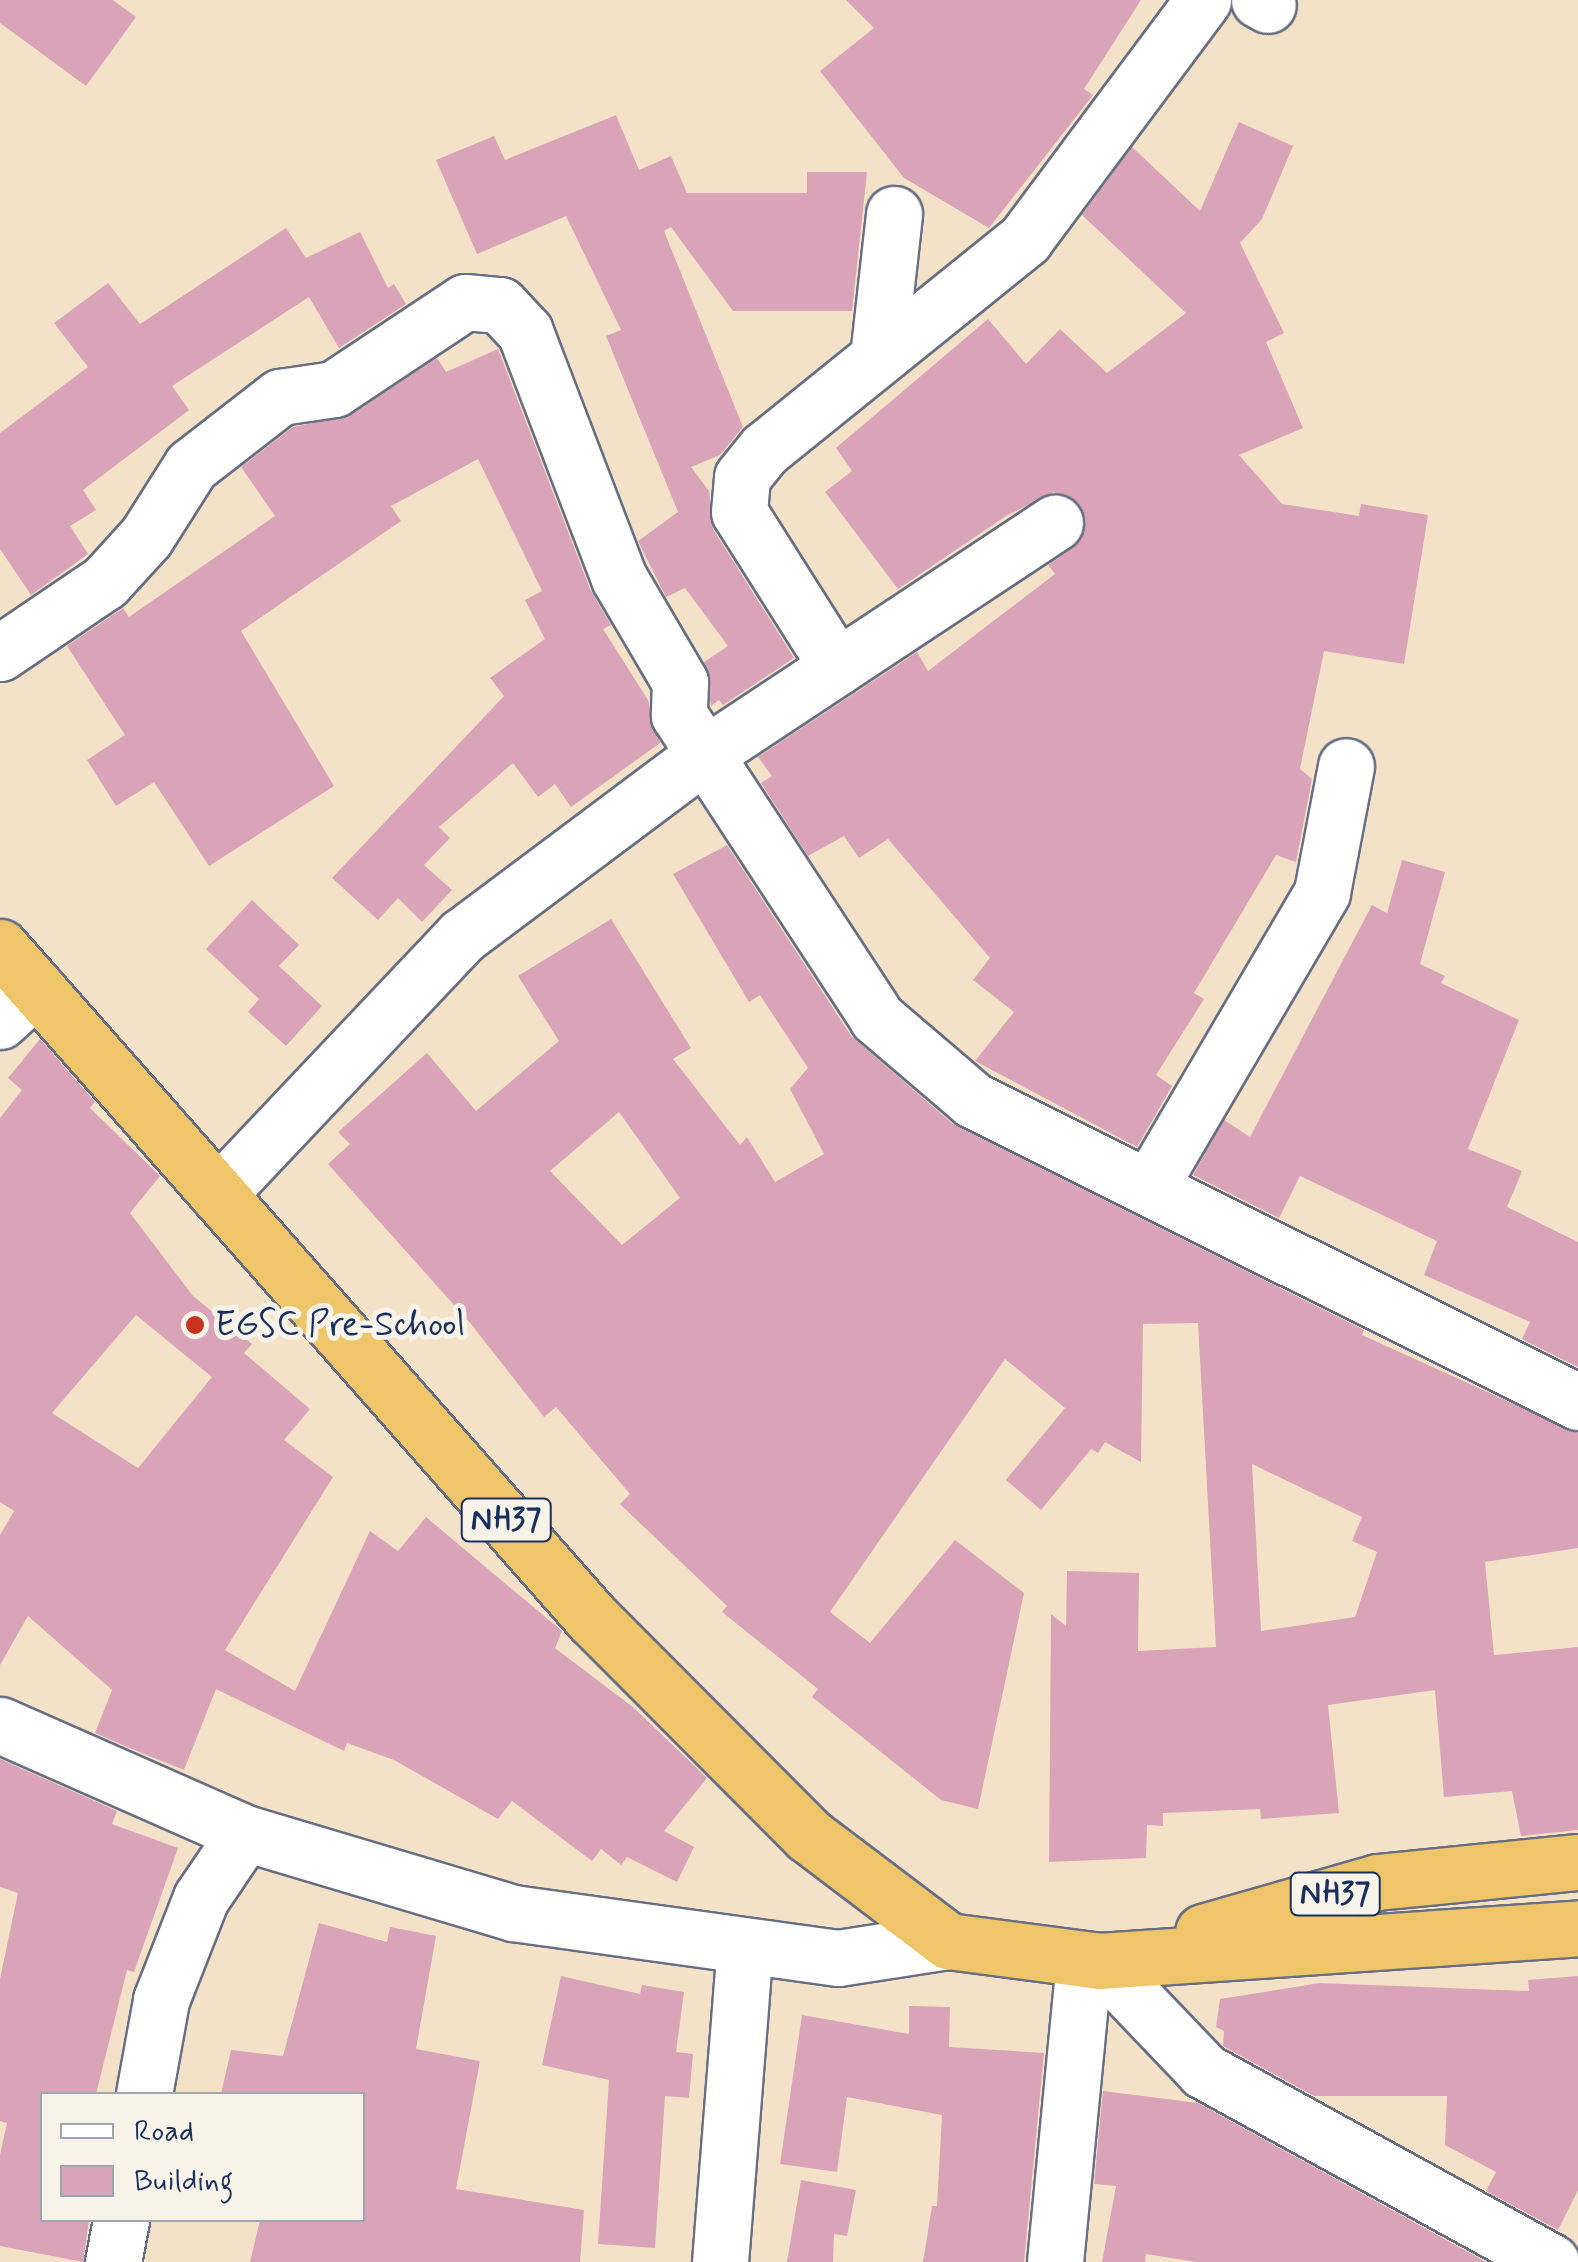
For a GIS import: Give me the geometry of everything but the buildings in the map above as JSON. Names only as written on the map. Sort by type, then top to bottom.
[{"type":"highway","name":"NH37","points":[[0,947],[18,1005],[218,1194],[592,1618],[808,1835],[948,1940],[1092,1960],[1578,1928]]},
{"type":"highway","name":"NH37","points":[[1092,1960],[1376,1882],[1578,1862]]},
{"type":"street","points":[[837,667],[739,512],[742,476],[765,449],[1025,239],[1202,0]]},
{"type":"street","points":[[878,357],[894,214]]},
{"type":"street","points":[[0,653],[105,582],[146,537],[191,466],[280,397],[334,388],[465,302],[500,305],[526,332],[619,578],[680,682],[680,715],[877,1018],[926,1066],[973,1100],[1151,1184],[1578,1402]]},
{"type":"street","points":[[218,1194],[462,936],[704,755],[1055,523]]},
{"type":"street","points":[[1151,1184],[1322,892],[1346,766]]},
{"type":"street","points":[[0,1725],[245,1833],[513,1913],[838,1958],[948,1940]]},
{"type":"street","points":[[144,2092],[168,1983],[201,1898],[245,1833]]},
{"type":"street","points":[[720,2262],[745,1946]]},
{"type":"street","points":[[1055,2262],[1092,1960]]},
{"type":"street","points":[[1092,1960],[1204,2070],[1552,2262]]},
{"type":"street","points":[[113,2262],[121,2222]]},
{"type":"place","name":"EGSC Pre-School","points":[[195,1325]]}]
